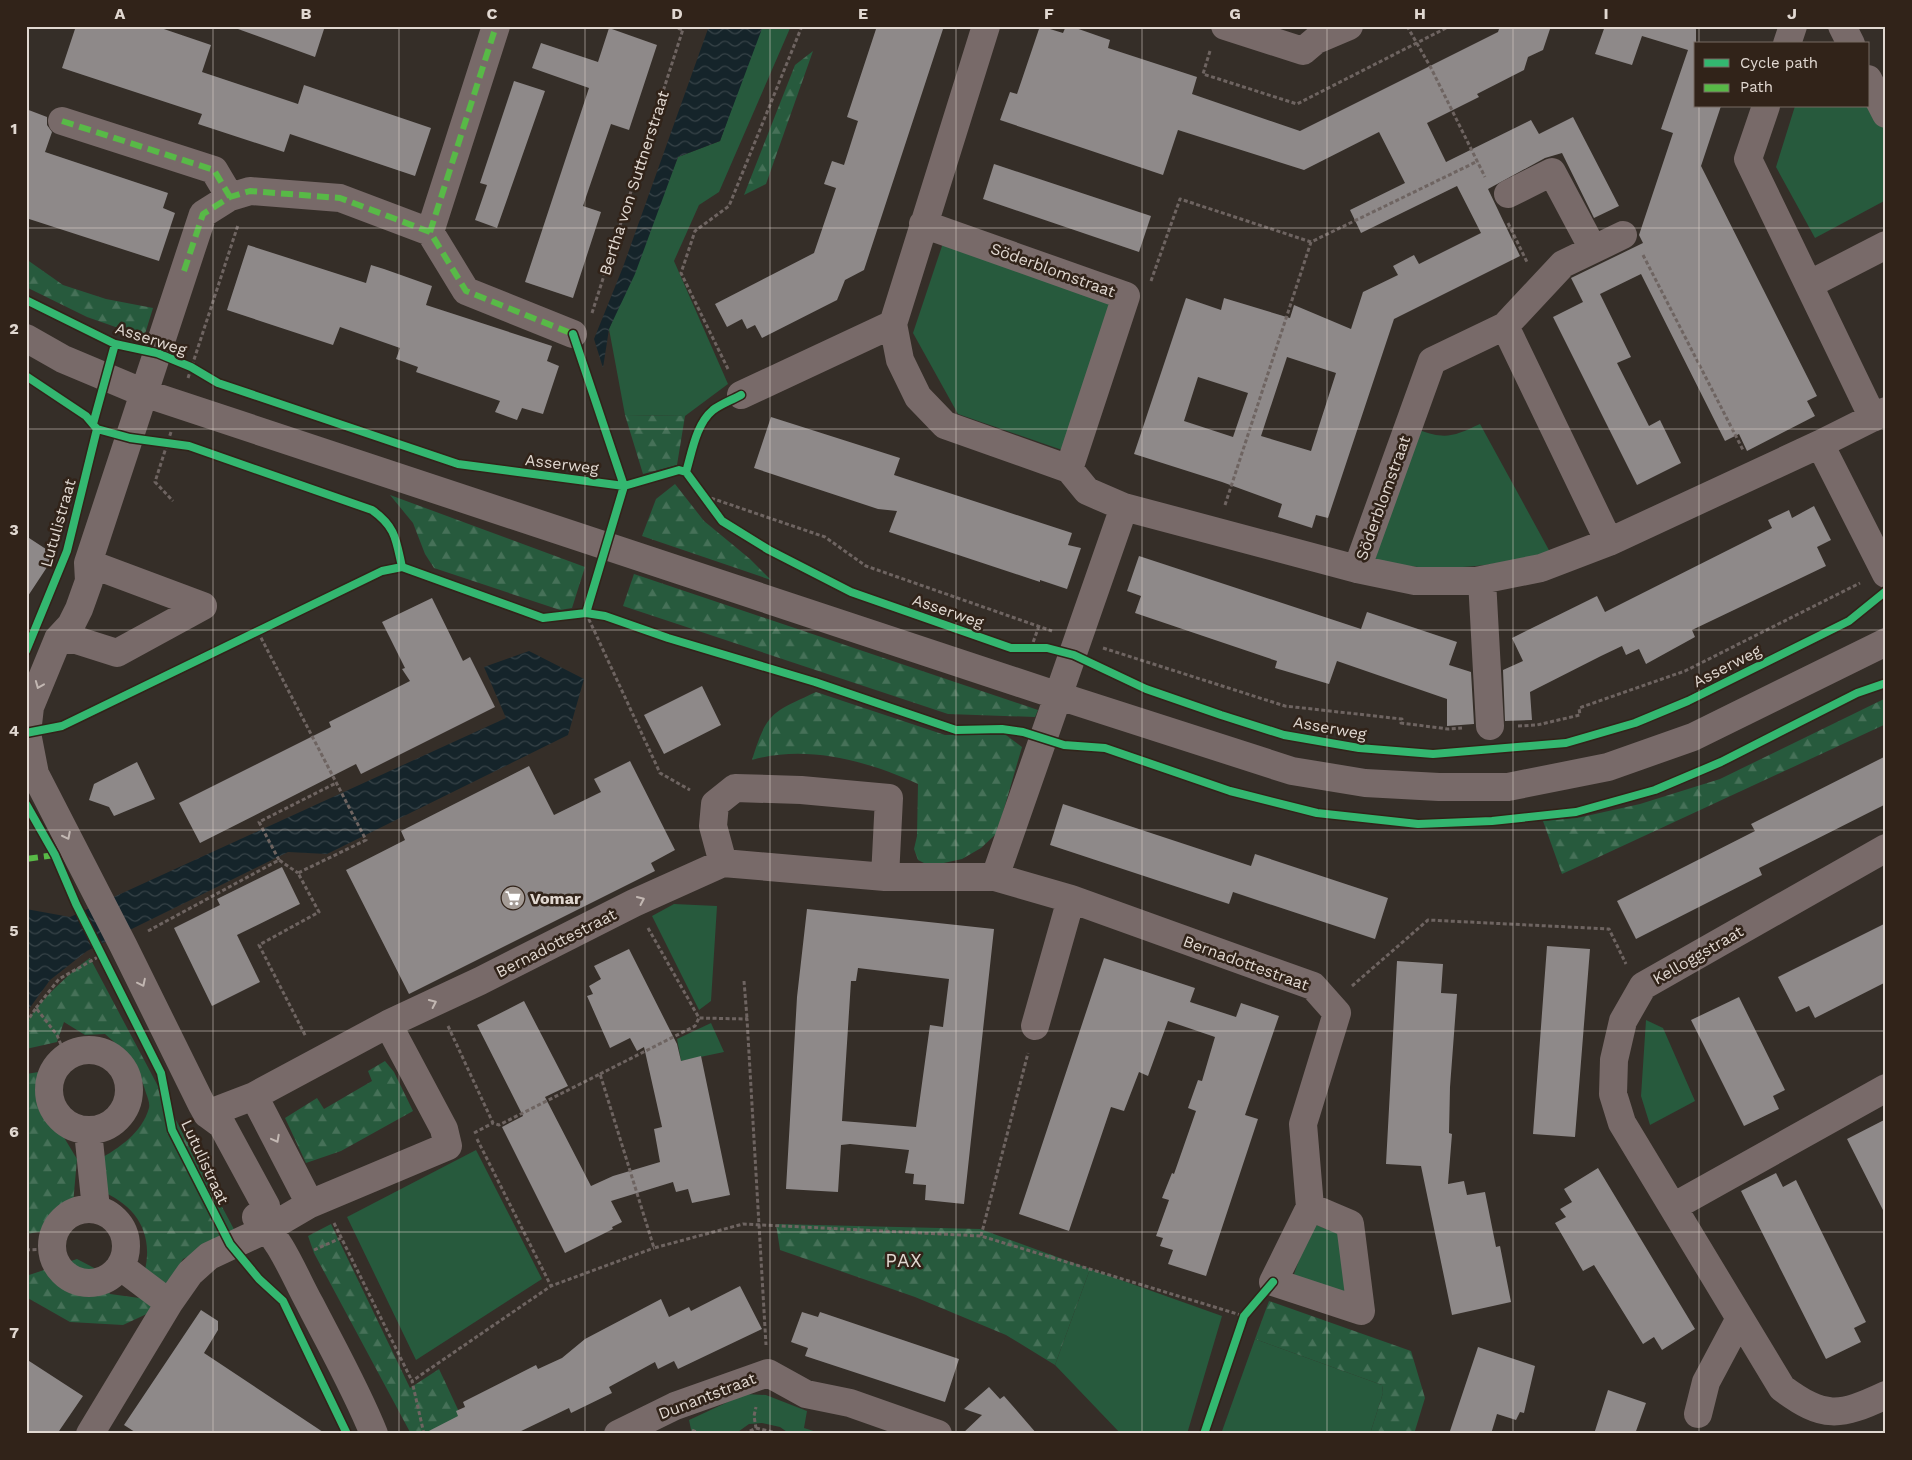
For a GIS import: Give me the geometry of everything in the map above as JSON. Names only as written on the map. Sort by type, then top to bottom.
[{"type":"street","points":[[430,232],[496,26]]},
{"type":"street","name":"Söderblomstraat","points":[[986,26],[893,324],[900,360],[918,397],[945,425],[1069,469],[1087,490],[1124,507],[1357,569],[1415,580],[1482,580],[1541,568],[1609,542],[1755,475],[1880,414],[1810,284],[1748,160],[1765,108]]},
{"type":"street","points":[[1225,26],[1303,51],[1319,33],[1349,26]]},
{"type":"street","points":[[1788,42],[1792,26]]},
{"type":"street","points":[[1842,26],[1850,42]]},
{"type":"street","points":[[1870,83],[1886,114]]},
{"type":"street","points":[[62,121],[214,170],[240,194]]},
{"type":"street","points":[[1501,199],[1552,172],[1593,249]]},
{"type":"street","points":[[144,393],[203,214],[240,194],[340,198],[430,232],[466,291],[573,334]]},
{"type":"street","name":"Söderblomstraat","points":[[923,224],[1126,296],[1069,469]]},
{"type":"street","name":"Söderblomstraat","points":[[1357,569],[1432,361],[1505,326],[1563,264],[1623,234]]},
{"type":"street","points":[[1810,284],[1886,245]]},
{"type":"street","points":[[741,395],[893,324]]},
{"type":"street","points":[[1505,326],[1609,542]]},
{"type":"street","points":[[26,338],[63,359],[144,393],[567,534],[1292,771],[1365,783],[1439,787],[1508,787],[1608,767],[1693,737],[1886,642]]},
{"type":"street","name":"Lutulistraat","points":[[144,393],[88,563],[76,573],[57,619],[58,639],[30,707],[26,733],[35,774],[100,898],[111,947],[207,1114],[209,1135],[241,1196],[253,1215],[269,1228],[362,1404],[374,1434]]},
{"type":"street","points":[[1820,444],[1885,572]]},
{"type":"street","points":[[995,877],[1077,647],[1124,507]]},
{"type":"street","points":[[58,639],[76,640],[117,653],[203,606],[88,563]]},
{"type":"street","points":[[1482,580],[1490,726]]},
{"type":"street","points":[[723,863],[713,826],[715,804],[735,788],[801,790],[889,798],[885,877]]},
{"type":"street","name":"Kelloggstraat","points":[[1886,848],[1643,986],[1623,1021],[1614,1060],[1613,1094],[1622,1123],[1782,1388],[1802,1403],[1826,1412],[1851,1409],[1886,1395]]},
{"type":"street","name":"Bernadottestraat","points":[[254,1096],[388,1024],[634,903],[723,863],[885,877],[995,877],[1071,900],[1313,986],[1330,1005]]},
{"type":"street","points":[[1035,1026],[1071,900]]},
{"type":"street","points":[[1310,1207],[1350,1224],[1361,1311],[1273,1282],[1310,1207],[1303,1124],[1337,1013],[1330,1005]]},
{"type":"street","points":[[90,1434],[169,1303],[190,1273],[209,1256],[269,1228],[310,1204],[448,1146],[444,1129],[388,1024]]},
{"type":"street","points":[[92,1049],[106,1053],[117,1060],[126,1072],[130,1085],[129,1099],[124,1112],[115,1122],[102,1129],[88,1131],[78,1129],[63,1121],[53,1109],[49,1098],[51,1076],[56,1067],[66,1057],[78,1051],[92,1049]]},
{"type":"street","points":[[1673,1207],[1886,1088]]},
{"type":"street","points":[[254,1096],[310,1204]]},
{"type":"street","name":"Lutulistraat","points":[[207,1114],[254,1096]]},
{"type":"street","points":[[88,1131],[96,1209]]},
{"type":"street","points":[[84,1208],[96,1209],[107,1213],[117,1220],[123,1231],[126,1243],[125,1255],[120,1266],[112,1275],[91,1283],[80,1282],[69,1277],[39,1250],[64,1218],[84,1208]]},
{"type":"street","points":[[120,1266],[169,1303]]},
{"type":"street","points":[[1698,1414],[1706,1382],[1740,1320]]},
{"type":"street","name":"Dunantstraat","points":[[618,1434],[675,1406],[768,1373],[806,1394],[850,1403],[938,1434]]},
{"type":"path","points":[[672,26],[684,28]]},
{"type":"path","points":[[741,395],[680,272],[695,231],[729,206],[802,26]]},
{"type":"path","points":[[1408,26],[1432,68],[1478,161],[1501,199],[1540,288]]},
{"type":"path","points":[[1126,296],[1148,291],[1180,199],[1311,242],[1478,161]]},
{"type":"path","points":[[173,501],[155,482],[171,443],[179,405],[194,369],[240,194]]},
{"type":"path","points":[[1623,234],[1633,234],[1755,475]]},
{"type":"path","points":[[1216,532],[1311,242]]},
{"type":"path","points":[[130,438],[171,443]]},
{"type":"path","points":[[703,493],[825,537],[866,566],[1039,626],[1077,647],[1285,706],[1402,719],[1401,723],[1448,729],[1538,725],[1580,714],[1579,708],[1685,671],[1885,572]]},
{"type":"path","points":[[703,493],[710,504]]},
{"type":"path","points":[[583,614],[589,604]]},
{"type":"path","points":[[583,614],[596,614]]},
{"type":"path","points":[[583,614],[660,773],[715,804]]},
{"type":"path","points":[[1031,648],[1039,626]]},
{"type":"path","points":[[249,636],[267,628]]},
{"type":"path","points":[[258,632],[366,840],[298,873]]},
{"type":"path","points":[[1021,648],[1077,647]]},
{"type":"path","points":[[319,1061],[259,945],[319,912],[298,873],[279,860],[259,822],[336,783]]},
{"type":"path","points":[[26,1024],[59,979],[111,947],[279,860]]},
{"type":"path","points":[[634,903],[700,1018]]},
{"type":"path","points":[[1330,1005],[1428,920],[1609,929],[1640,992]]},
{"type":"path","points":[[106,964],[111,947]]},
{"type":"path","points":[[744,982],[768,1373]]},
{"type":"path","points":[[436,1001],[493,1123]]},
{"type":"path","points":[[36,1008],[57,1035],[66,1057]]},
{"type":"path","points":[[700,1018],[747,1018]]},
{"type":"path","points":[[448,1146],[493,1123],[499,1125],[695,1026],[700,1018]]},
{"type":"path","points":[[981,1236],[1035,1026]]},
{"type":"path","points":[[600,1074],[654,1248]]},
{"type":"path","points":[[474,1133],[551,1286]]},
{"type":"path","points":[[310,1204],[333,1221],[412,1381],[424,1434]]},
{"type":"path","points":[[412,1381],[551,1286],[654,1248],[742,1224],[981,1236],[1244,1316]]},
{"type":"path","points":[[1241,1326],[1244,1316],[1273,1282]]},
{"type":"path","points":[[756,1428],[781,1434]]},
{"type":"green space","points":[[761,26],[791,26],[719,192],[699,205],[674,261],[728,384],[685,416],[625,415],[609,329],[678,157],[720,141]]},
{"type":"green space","points":[[813,51],[766,184],[744,195],[795,65]]},
{"type":"green space","points":[[1870,100],[1886,131],[1886,200],[1815,238],[1776,167],[1794,108],[1870,108]]},
{"type":"green space","points":[[945,237],[1122,301],[1065,451],[958,414],[913,333]]},
{"type":"green space","points":[[26,259],[63,285],[106,299],[153,308],[144,337],[87,317],[26,287]]},
{"type":"green space","points":[[625,415],[685,416],[677,465],[643,474]]},
{"type":"green space","points":[[1480,424],[1550,552],[1504,562],[1462,567],[1420,567],[1374,562],[1419,430],[1443,436],[1456,434]]},
{"type":"green space","points":[[675,484],[704,521],[750,559],[771,580],[642,536],[656,499]]},
{"type":"green space","points":[[390,495],[585,567],[572,608],[560,610],[434,568],[425,554],[413,523]]},
{"type":"green space","points":[[634,574],[1038,710],[1035,717],[948,714],[623,606]]},
{"type":"green space","points":[[816,692],[945,735],[1006,735],[1022,747],[997,833],[981,848],[962,859],[930,866],[918,860],[914,849],[917,836],[918,784],[879,768],[836,757],[794,754],[773,755],[752,760],[762,732],[773,716],[780,710]]},
{"type":"green space","points":[[1886,698],[1886,724],[1562,874],[1543,821],[1577,818],[1640,804],[1720,779]]},
{"type":"green space","points":[[674,904],[717,906],[711,1001],[699,1010],[652,916]]},
{"type":"green space","points":[[90,958],[237,1235],[183,1259],[165,1289],[144,1274],[147,1246],[140,1222],[123,1204],[99,1190],[98,1160],[129,1139],[141,1125],[149,1108],[149,1101],[135,1067],[125,1053],[105,1034],[85,1035],[64,1022],[57,1042],[26,1049],[26,1026],[35,1010],[64,979]]},
{"type":"green space","points":[[1646,1020],[1663,1028],[1695,1101],[1650,1125],[1641,1096]]},
{"type":"green space","points":[[711,1023],[724,1052],[681,1061],[677,1039]]},
{"type":"green space","points":[[385,1061],[394,1072],[413,1111],[341,1151],[306,1163],[285,1118],[317,1098],[324,1109],[372,1081],[368,1071]]},
{"type":"green space","points":[[45,1071],[39,1096],[77,1159],[71,1227],[26,1234],[26,1074]]},
{"type":"green space","points":[[476,1150],[542,1279],[416,1360],[347,1217]]},
{"type":"green space","points":[[1312,1223],[1341,1235],[1345,1294],[1293,1277]]},
{"type":"green space","points":[[331,1224],[410,1388],[439,1369],[461,1416],[475,1434],[411,1434],[314,1253],[308,1236]]},
{"type":"green space","points":[[776,1224],[980,1229],[1090,1269],[1055,1365],[1006,1335],[915,1297],[780,1250]]},
{"type":"green space","points":[[77,1259],[98,1270],[110,1294],[154,1300],[151,1312],[123,1325],[70,1322],[26,1297],[26,1276]]},
{"type":"green space","points":[[1090,1269],[1222,1316],[1187,1434],[1121,1434],[1055,1365]]},
{"type":"green space","points":[[1269,1301],[1411,1351],[1425,1398],[1414,1434],[1370,1434],[1383,1393],[1382,1385],[1255,1339]]},
{"type":"green space","points":[[1255,1339],[1382,1385],[1383,1393],[1370,1434],[1221,1434]]},
{"type":"green space","points":[[745,1394],[766,1395],[807,1411],[804,1428],[823,1434],[790,1434],[780,1427],[762,1423],[749,1424],[735,1434],[692,1434],[689,1420]]},
{"type":"water","points":[[709,26],[763,26],[720,141],[678,157],[635,274],[609,329],[603,368],[594,339],[623,267]]},
{"type":"water","points":[[529,651],[584,679],[568,735],[327,854],[288,852],[87,951],[50,980],[26,1013],[26,909],[70,917],[506,718],[484,667]]},
{"type":"building","points":[[76,26],[155,26],[211,45],[202,72],[298,104],[304,85],[431,128],[415,176],[290,134],[284,152],[198,124],[202,114],[62,68]]},
{"type":"building","points":[[238,26],[325,26],[315,57],[238,29]]},
{"type":"building","points":[[877,26],[944,26],[864,270],[845,280],[837,300],[762,338],[755,325],[747,329],[742,319],[727,327],[715,304],[814,253],[836,188],[824,184],[832,161],[844,165],[858,121],[847,117]]},
{"type":"building","points":[[1040,26],[1063,33],[1066,26],[1070,26],[1110,40],[1108,48],[1197,77],[1192,94],[1300,131],[1498,32],[1500,26],[1551,26],[1543,50],[1528,57],[1524,70],[1477,94],[1479,97],[1427,123],[1446,162],[1531,120],[1539,134],[1573,117],[1619,206],[1594,218],[1562,153],[1545,158],[1488,189],[1520,256],[1394,319],[1328,518],[1316,515],[1312,528],[1278,517],[1282,504],[1222,482],[1134,454],[1186,298],[1221,310],[1224,298],[1290,318],[1294,305],[1351,329],[1363,292],[1398,275],[1393,266],[1414,255],[1419,264],[1481,233],[1457,186],[1361,233],[1350,210],[1405,183],[1379,132],[1304,170],[1178,130],[1163,175],[1000,120],[1010,92],[1017,94]],"holes":[[[1287,357],[1336,373],[1311,451],[1261,436]],[[1198,377],[1248,393],[1233,437],[1184,421]]]},
{"type":"building","points":[[1605,26],[1696,26],[1696,42],[1694,42],[1694,108],[1720,108],[1701,166],[1817,396],[1807,401],[1815,416],[1747,451],[1739,434],[1725,441],[1641,274],[1600,294],[1631,357],[1617,363],[1649,426],[1660,420],[1681,463],[1637,485],[1553,317],[1583,302],[1571,278],[1643,243],[1639,235],[1673,133],[1661,129],[1688,50],[1642,36],[1632,65],[1595,54]]},
{"type":"building","points":[[609,28],[657,45],[629,130],[611,124],[583,206],[601,212],[573,298],[525,282],[589,88],[532,68],[541,43],[598,62]]},
{"type":"building","points":[[514,81],[545,91],[497,228],[475,220],[487,185],[480,183]]},
{"type":"building","points":[[26,109],[47,117],[47,125],[52,132],[45,152],[168,193],[163,208],[175,213],[159,261],[26,218]]},
{"type":"building","points":[[994,164],[1151,216],[1139,252],[983,199]]},
{"type":"building","points":[[248,245],[366,283],[371,265],[384,269],[432,286],[426,305],[552,346],[547,361],[559,366],[543,414],[522,408],[517,420],[495,412],[500,401],[416,372],[418,367],[396,359],[400,348],[340,327],[333,345],[227,310]]},
{"type":"building","points":[[771,417],[900,458],[894,475],[1072,533],[1068,545],[1081,548],[1067,589],[1040,580],[1040,582],[889,532],[897,511],[878,509],[754,468]]},
{"type":"building","points":[[1814,506],[1831,540],[1817,547],[1826,566],[1692,630],[1695,637],[1646,664],[1639,649],[1626,655],[1622,646],[1601,656],[1530,692],[1532,720],[1505,721],[1503,670],[1523,661],[1512,638],[1597,596],[1605,612],[1772,528],[1768,520],[1789,510],[1792,518]]},
{"type":"building","points":[[26,536],[55,555],[26,599]]},
{"type":"building","points":[[1139,556],[1361,629],[1367,612],[1457,642],[1449,665],[1471,672],[1474,724],[1447,726],[1447,699],[1337,661],[1329,684],[1275,668],[1277,661],[1135,613],[1141,596],[1127,591]]},
{"type":"building","points":[[432,598],[463,661],[470,657],[495,707],[361,774],[356,764],[200,843],[179,803],[331,727],[329,722],[410,681],[402,669],[405,668],[382,622]]},
{"type":"building","points":[[702,686],[721,725],[664,754],[644,715]]},
{"type":"building","points":[[1886,756],[1886,804],[1759,868],[1762,875],[1636,939],[1617,901],[1755,831],[1751,824]]},
{"type":"building","points":[[630,761],[675,850],[651,863],[655,871],[409,994],[346,870],[405,840],[401,831],[529,766],[554,815],[601,792],[594,779]]},
{"type":"building","points":[[137,762],[155,799],[114,816],[109,807],[89,800],[94,784]]},
{"type":"building","points":[[1063,804],[1251,866],[1255,854],[1388,898],[1375,939],[1233,892],[1229,904],[1050,845]]},
{"type":"building","points":[[282,867],[300,904],[237,935],[260,982],[212,1006],[174,928],[220,905],[217,899]]},
{"type":"building","points":[[807,909],[994,929],[964,1204],[925,1200],[926,1185],[913,1184],[914,1174],[905,1173],[909,1150],[850,1144],[841,1145],[838,1192],[786,1189],[797,997]],"holes":[[[858,968],[949,979],[943,1027],[930,1025],[916,1127],[842,1121],[851,981],[856,981]]]},
{"type":"building","points":[[1886,923],[1886,982],[1815,1018],[1809,1006],[1796,1012],[1778,977]]},
{"type":"building","points":[[1547,946],[1590,949],[1575,1137],[1533,1134]]},
{"type":"building","points":[[629,949],[677,1044],[681,1061],[701,1056],[730,1195],[692,1203],[688,1189],[676,1192],[673,1182],[611,1201],[622,1222],[612,1227],[613,1229],[565,1253],[502,1127],[523,1116],[477,1025],[524,1001],[568,1086],[545,1097],[591,1186],[613,1176],[660,1162],[654,1129],[662,1127],[644,1047],[637,1051],[630,1038],[610,1048],[587,996],[593,994],[589,986],[601,979],[594,966]]},
{"type":"building","points":[[1104,958],[1195,988],[1190,1002],[1236,1017],[1241,1003],[1279,1016],[1245,1115],[1258,1119],[1206,1276],[1168,1264],[1173,1250],[1160,1246],[1163,1238],[1156,1236],[1169,1200],[1162,1198],[1172,1173],[1174,1174],[1196,1111],[1188,1108],[1198,1080],[1202,1081],[1215,1037],[1168,1021],[1148,1076],[1139,1072],[1124,1111],[1111,1107],[1069,1231],[1019,1214]]},
{"type":"building","points":[[1397,961],[1443,964],[1441,993],[1457,994],[1450,1087],[1449,1133],[1452,1134],[1448,1184],[1464,1181],[1467,1195],[1485,1192],[1496,1247],[1500,1246],[1511,1302],[1452,1315],[1421,1166],[1386,1164]]},
{"type":"building","points":[[1739,997],[1785,1090],[1773,1096],[1779,1109],[1744,1126],[1691,1020]]},
{"type":"building","points":[[1886,1119],[1886,1216],[1847,1139]]},
{"type":"building","points":[[1598,1168],[1695,1329],[1662,1350],[1654,1337],[1643,1344],[1594,1265],[1583,1271],[1555,1223],[1566,1217],[1560,1209],[1572,1202],[1564,1189]]},
{"type":"building","points":[[1776,1173],[1783,1187],[1796,1180],[1866,1322],[1854,1328],[1861,1342],[1826,1359],[1741,1191]]},
{"type":"building","points":[[740,1286],[762,1329],[678,1369],[674,1361],[658,1369],[655,1362],[609,1387],[612,1393],[571,1413],[569,1408],[515,1434],[423,1434],[458,1416],[456,1411],[465,1407],[463,1402],[536,1365],[538,1369],[562,1358],[585,1339],[661,1299],[669,1317],[689,1307],[691,1311]]},
{"type":"building","points":[[201,1310],[218,1321],[218,1330],[204,1353],[326,1434],[138,1434],[124,1425]]},
{"type":"building","points":[[802,1312],[818,1317],[820,1312],[959,1359],[945,1402],[805,1356],[808,1348],[791,1342]]},
{"type":"building","points":[[1478,1347],[1535,1366],[1524,1413],[1520,1412],[1516,1420],[1497,1414],[1491,1434],[1449,1434]]},
{"type":"building","points":[[26,1359],[83,1396],[57,1434],[26,1434]]},
{"type":"building","points":[[989,1387],[1000,1399],[1004,1396],[1037,1434],[962,1434],[982,1415],[964,1409]]},
{"type":"building","points":[[1608,1390],[1646,1403],[1635,1434],[1594,1434]]},
{"type":"marked path","points":[[430,232],[496,26]]},
{"type":"marked path","points":[[62,121],[214,170],[230,197]]},
{"type":"marked path","points":[[184,271],[203,214],[230,197],[250,191],[340,198],[430,232],[466,291],[573,334]]},
{"type":"marked path","points":[[26,859],[55,855]]},
{"type":"cycle path","name":"Asserweg","points":[[26,300],[115,344],[157,353],[191,367],[218,383],[458,464],[624,486],[679,470],[686,472],[722,521],[769,550],[851,592],[1011,648],[1047,648],[1074,655],[1146,689],[1284,735],[1359,748],[1433,754],[1566,743],[1635,723],[1688,701],[1849,621],[1886,591]]},
{"type":"cycle path","points":[[573,334],[624,486]]},
{"type":"cycle path","name":"Asserweg","points":[[93,424],[115,344]]},
{"type":"cycle path","points":[[26,376],[86,416],[97,429],[130,438],[189,446],[372,510],[386,522],[394,535],[402,567]]},
{"type":"cycle path","points":[[686,472],[695,439],[702,423],[713,410],[741,395]]},
{"type":"cycle path","points":[[26,651],[67,551],[97,429]]},
{"type":"cycle path","points":[[586,613],[624,486]]},
{"type":"cycle path","points":[[402,567],[543,618],[586,613],[605,616],[668,638],[815,682],[956,730],[1002,729],[1023,732],[1064,745],[1105,748],[1230,791],[1317,813],[1418,824],[1492,821],[1576,812],[1655,790],[1721,762],[1857,693],[1886,683]]},
{"type":"cycle path","points":[[26,733],[62,726],[382,571],[402,567]]},
{"type":"cycle path","points":[[26,804],[55,855],[76,904],[161,1073],[172,1130],[230,1244],[259,1279],[283,1301],[347,1434]]},
{"type":"cycle path","points":[[1204,1434],[1244,1316],[1273,1282]]},
{"type":"place","name":"Vomar","points":[[513,898]]},
{"type":"district","name":"PAX","points":[[904,1260]]}]
